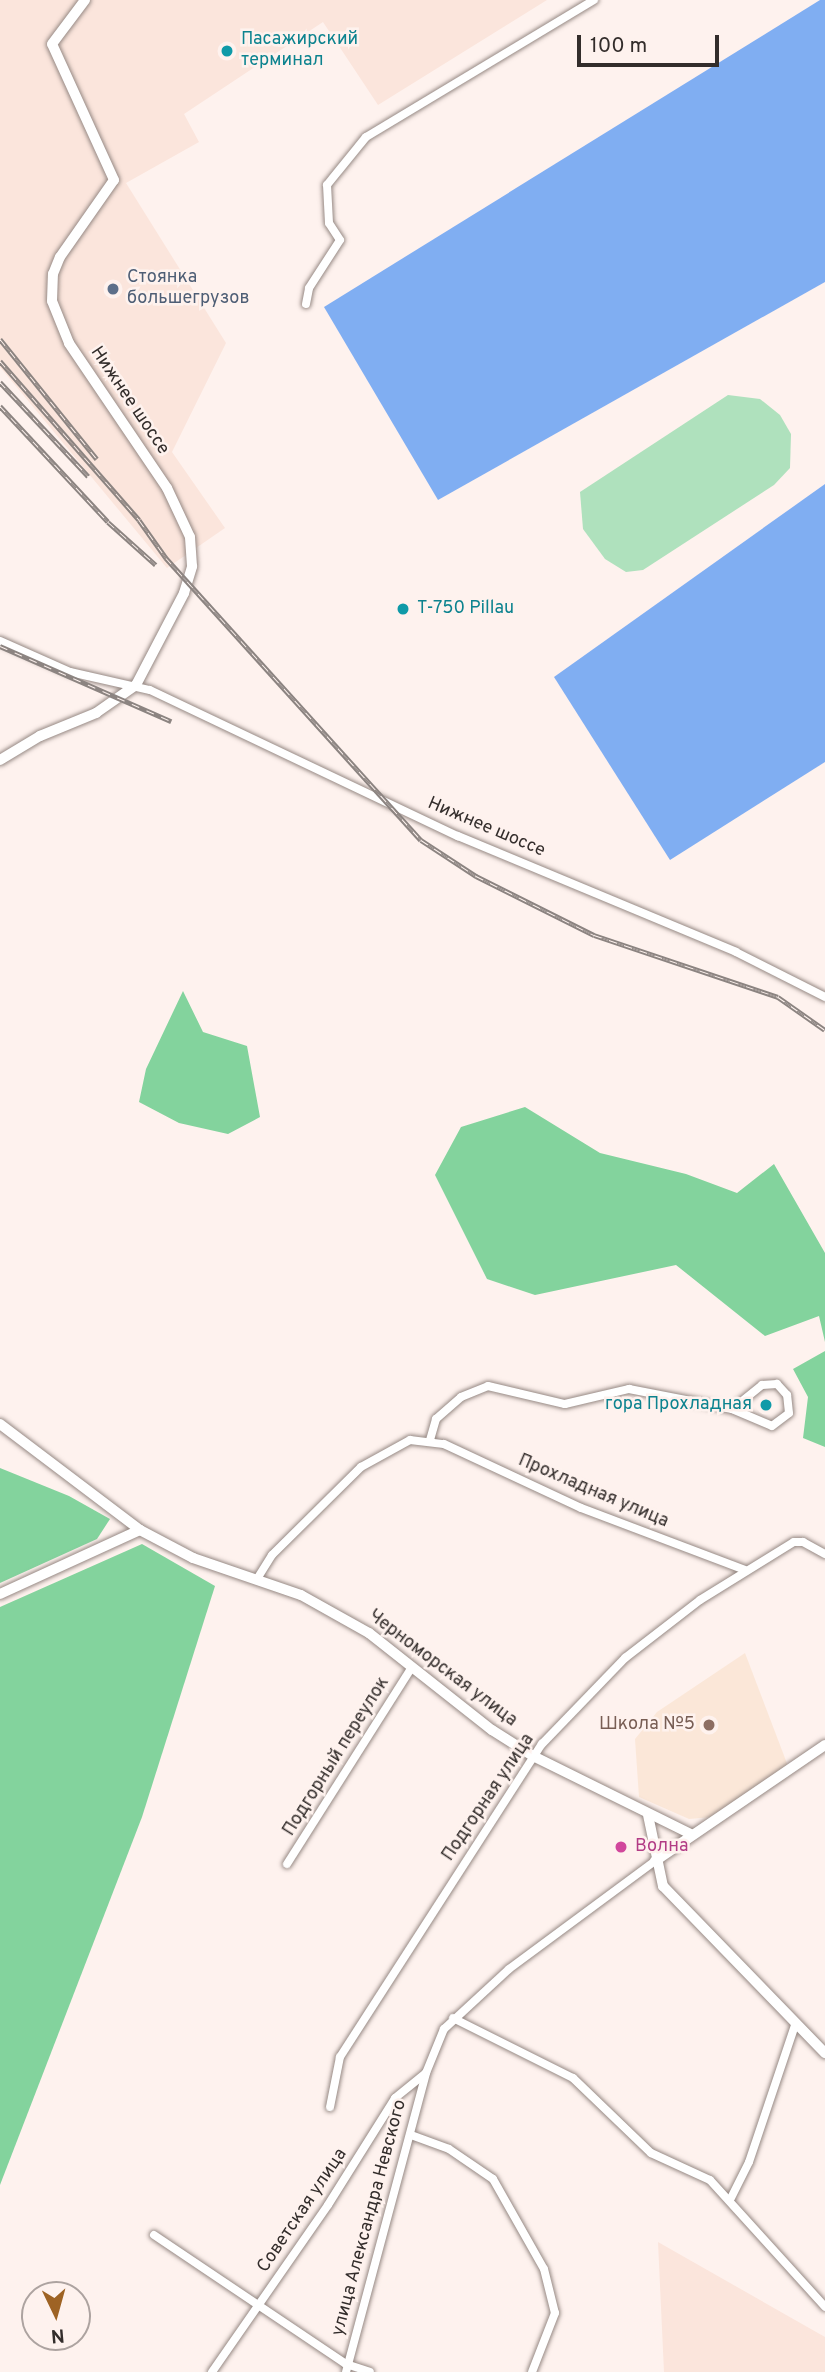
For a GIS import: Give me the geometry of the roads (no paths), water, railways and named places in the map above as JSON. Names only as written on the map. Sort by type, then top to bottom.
[{"type":"street","name":"Нижнее шоссе","points":[[85,0],[52,44],[114,180],[60,257],[53,274],[52,301],[69,343],[167,488],[190,537],[189,581],[136,685]]},
{"type":"street","points":[[306,304],[309,288],[340,240],[329,223],[327,185],[366,137],[594,0]]},
{"type":"street","name":"Нижнее шоссе","points":[[0,641],[70,672],[136,685],[458,836],[736,952],[825,997]]},
{"type":"street","points":[[0,760],[40,736],[96,713],[136,685]]},
{"type":"street","points":[[257,1579],[272,1555],[360,1467],[388,1448],[410,1440],[429,1440],[436,1419],[461,1397],[488,1386],[514,1388],[565,1404],[629,1389],[733,1409],[772,1426],[789,1413],[787,1395],[777,1384],[762,1385],[733,1409]]},
{"type":"street","name":"Черноморская улица","points":[[0,1424],[140,1530],[194,1558],[301,1595],[369,1633],[533,1756],[693,1835]]},
{"type":"street","name":"Прохладная улица","points":[[429,1440],[582,1508],[745,1570]]},
{"type":"street","points":[[0,1594],[140,1530]]},
{"type":"street","name":"Подгорная улица","points":[[330,2107],[340,2057],[533,1756],[625,1658],[745,1570],[794,1542],[803,1542],[825,1554]]},
{"type":"street","name":"Подгорный переулок","points":[[287,1864],[412,1667]]},
{"type":"street","points":[[655,1861],[825,1745]]},
{"type":"street","points":[[648,1815],[655,1861],[663,1886],[825,2053]]},
{"type":"street","name":"улица Александра Невского","points":[[346,2368],[437,2040],[453,2018],[509,1969],[655,1861]]},
{"type":"street","points":[[453,2018],[573,2078],[651,2153],[710,2180],[731,2197],[825,2307]]},
{"type":"street","points":[[731,2197],[749,2162],[795,2025]]},
{"type":"street","name":"Советская улица","points":[[212,2372],[328,2205],[395,2098],[426,2073]]},
{"type":"street","points":[[411,2135],[449,2149],[493,2179],[544,2269],[555,2313],[532,2372]]},
{"type":"street","points":[[154,2235],[346,2368],[369,2372]]},
{"type":"water","points":[[820,0],[825,0],[825,282],[438,500],[324,307]]},
{"type":"water","points":[[825,484],[825,762],[670,860],[554,677]]},
{"type":"railway","points":[[0,339],[97,459]]},
{"type":"railway","points":[[0,361],[139,520],[166,558],[421,840],[476,876],[594,935],[778,997],[825,1030]]},
{"type":"railway","points":[[0,382],[88,476]]},
{"type":"railway","points":[[0,406],[108,522],[156,565]]},
{"type":"railway","points":[[0,646],[171,721]]},
{"type":"place","name":"Пасажирский терминал","points":[[227,51]]},
{"type":"place","name":"Стоянка большегрузов","points":[[113,289]]},
{"type":"place","name":"T-750 Pillau","points":[[403,609]]},
{"type":"place","name":"гора Прохладная","points":[[766,1405]]},
{"type":"place","name":"Школа №5","points":[[709,1725]]},
{"type":"place","name":"Волна","points":[[621,1847]]}]
